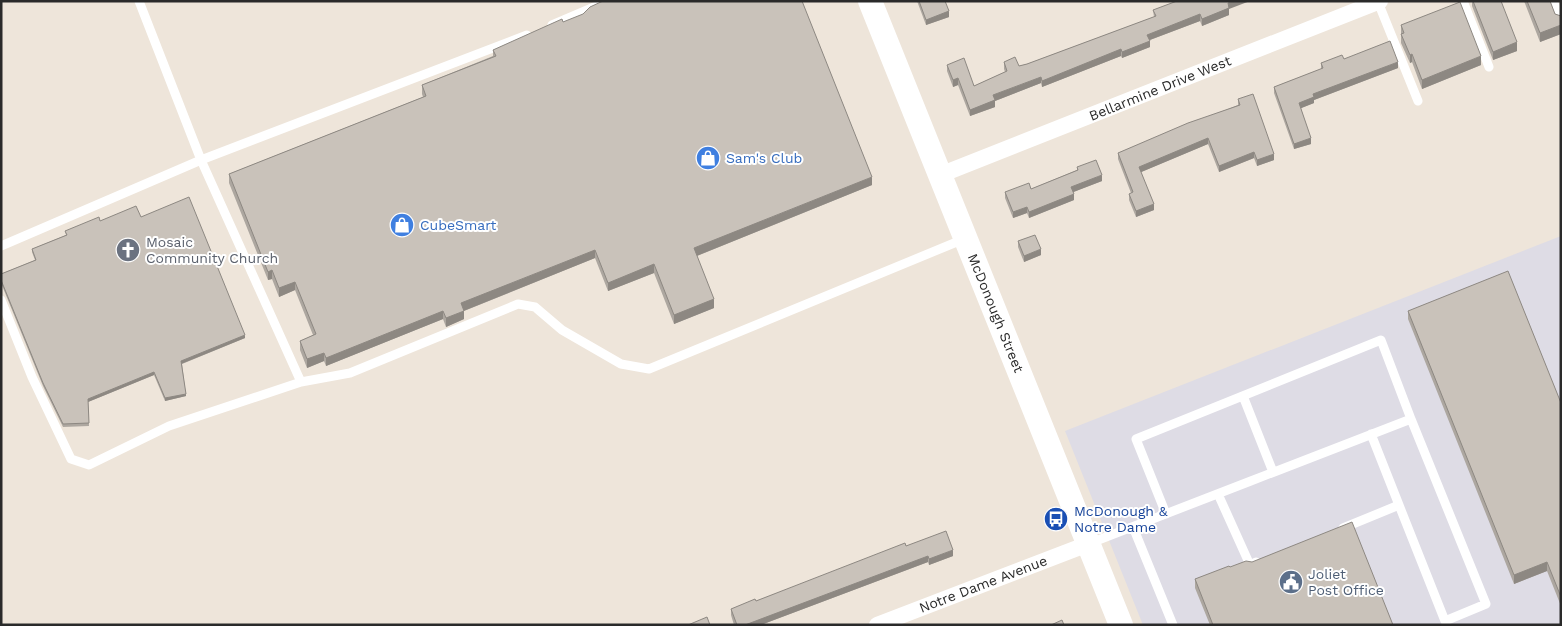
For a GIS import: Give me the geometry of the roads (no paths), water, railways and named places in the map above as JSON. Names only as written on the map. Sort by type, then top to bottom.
[{"type":"street","name":"McDonough Street","points":[[870,1],[1121,625]]},
{"type":"street","name":"Bellarmine Drive West","points":[[940,175],[1379,2]]},
{"type":"street","name":"Notre Dame Avenue","points":[[880,624],[1088,544]]},
{"type":"lane","points":[[139,1],[201,160],[301,382]]},
{"type":"lane","points":[[1,246],[201,160],[538,31],[608,1]]},
{"type":"lane","points":[[1463,1],[1489,67]]},
{"type":"lane","points":[[1553,1],[1561,20]]},
{"type":"lane","points":[[1379,2],[1418,100]]},
{"type":"lane","points":[[1,300],[32,376],[71,459],[88,465],[168,426],[301,382],[350,374],[518,304],[536,307],[562,330],[621,364],[649,370],[966,238]]},
{"type":"lane","points":[[1166,514],[1136,438],[1381,340],[1486,604],[1445,621],[1370,434]]},
{"type":"lane","points":[[1243,396],[1273,472]]},
{"type":"lane","points":[[1088,544],[1411,419]]},
{"type":"lane","points":[[1218,494],[1250,565],[1268,558]]},
{"type":"lane","points":[[1330,532],[1399,505]]},
{"type":"lane","points":[[1133,527],[1173,625]]},
{"type":"place","name":"Sam's Club","points":[[708,158]]},
{"type":"place","name":"CubeSmart","points":[[402,225]]},
{"type":"place","name":"Mosaic Community Church","points":[[128,250]]},
{"type":"place","name":"McDonough & Notre Dame","points":[[1056,519]]},
{"type":"place","name":"Joliet Post Office","points":[[1291,582]]}]
